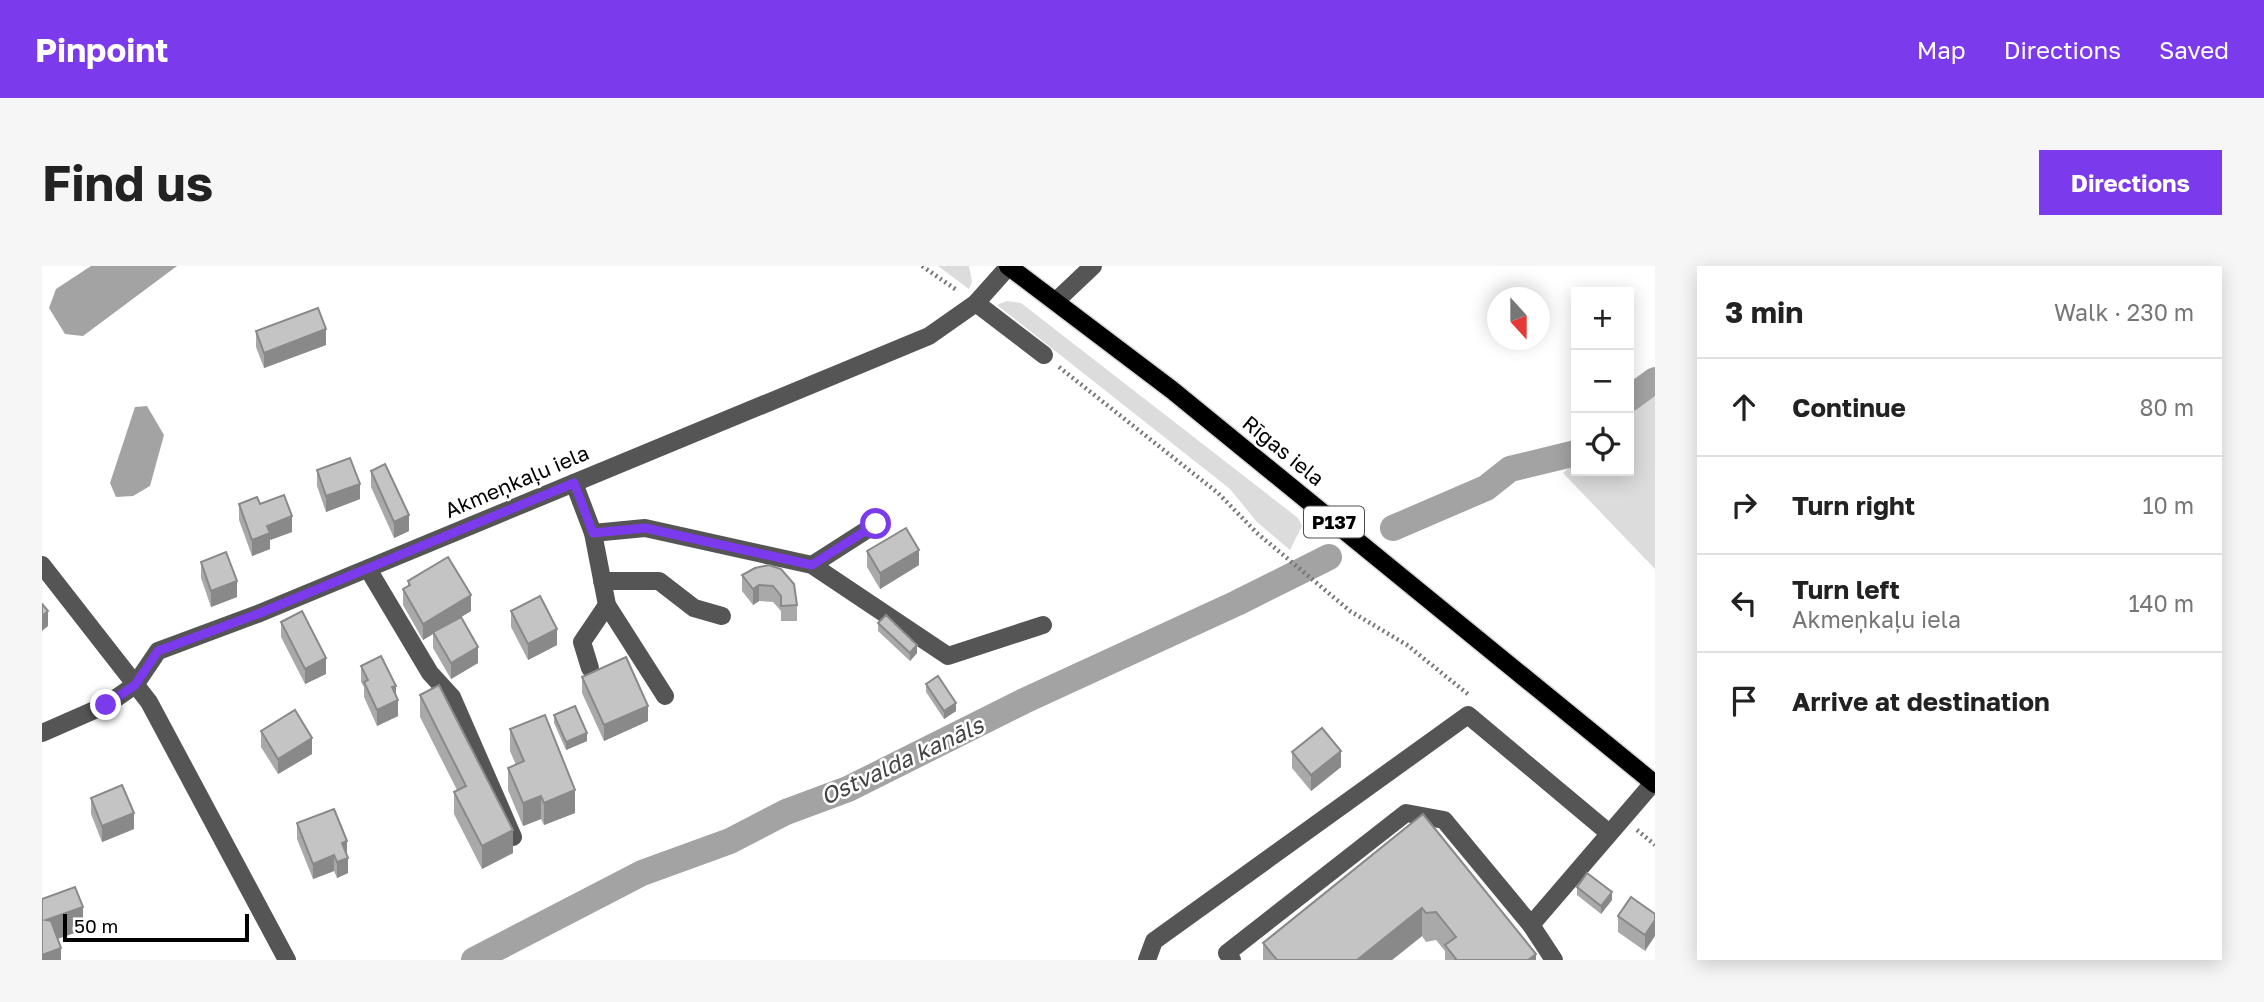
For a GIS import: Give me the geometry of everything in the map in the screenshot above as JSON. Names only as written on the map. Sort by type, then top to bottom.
[{"type":"main road","name":"Rīgas iela","points":[[1008,266],[1289,484],[1654,784]]},
{"type":"street","name":"Akmeņkaļu iela","points":[[42,733],[106,705],[135,685],[158,651],[368,569],[929,336],[976,303],[1008,266]]},
{"type":"street","points":[[1056,301],[1093,266]]},
{"type":"street","points":[[976,303],[1044,355]]},
{"type":"street","points":[[574,483],[593,533],[607,605],[665,696]]},
{"type":"street","points":[[812,565],[876,524]]},
{"type":"street","points":[[593,533],[645,528],[812,565],[948,656],[1043,625]]},
{"type":"street","points":[[42,565],[149,702],[287,960]]},
{"type":"street","points":[[368,569],[430,673],[452,696],[513,837]]},
{"type":"street","points":[[602,581],[659,581],[694,608],[722,616]]},
{"type":"street","points":[[590,668],[582,642],[607,605]]},
{"type":"street","points":[[1132,960],[1154,941],[1468,715],[1609,833]]},
{"type":"street","points":[[1531,925],[1654,784]]},
{"type":"street","points":[[1232,960],[1227,953],[1406,813],[1444,820],[1531,925],[1554,960]]},
{"type":"street","points":[[1147,960],[1154,941]]},
{"type":"path","points":[[922,266],[976,303]]},
{"type":"path","points":[[1044,355],[1219,493],[1286,558],[1318,584]]},
{"type":"shaded area","points":[[91,266],[177,266],[83,336],[65,334],[49,308],[56,289]]},
{"type":"shaded area","points":[[938,266],[969,266],[972,282],[969,289]]},
{"type":"shaded area","points":[[1007,301],[1021,303],[1298,518],[1302,526],[1290,550],[1257,522],[1230,489],[997,305]]},
{"type":"shaded area","points":[[1655,393],[1655,569],[1563,473],[1571,466],[1571,476],[1634,476],[1634,412]]},
{"type":"shaded area","points":[[147,406],[164,435],[150,486],[133,496],[116,497],[110,483],[135,407]]},
{"type":"building","points":[[318,308],[326,329],[264,353],[256,331]]},
{"type":"building","points":[[350,458],[360,484],[326,496],[317,470]]},
{"type":"building","points":[[385,464],[409,515],[394,522],[371,471]]},
{"type":"building","points":[[284,495],[292,516],[267,526],[270,533],[252,540],[239,504],[257,497],[260,504]]},
{"type":"building","points":[[906,528],[919,550],[880,573],[867,551]]},
{"type":"building","points":[[226,552],[237,581],[211,591],[201,562]]},
{"type":"building","points":[[448,557],[471,595],[423,624],[403,589],[410,585],[408,581]]},
{"type":"building","points":[[769,565],[781,569],[794,584],[797,605],[781,606],[781,596],[773,586],[759,585],[753,589],[742,575]]},
{"type":"building","points":[[540,596],[557,629],[528,644],[511,611]]},
{"type":"building","points":[[42,604],[48,611],[42,616]]},
{"type":"building","points":[[302,611],[326,658],[305,669],[281,622]]},
{"type":"building","points":[[886,615],[917,645],[910,653],[878,623]]},
{"type":"building","points":[[461,617],[478,647],[451,663],[433,632]]},
{"type":"building","points":[[381,656],[396,686],[392,687],[398,700],[377,710],[364,682],[368,680],[361,666]]},
{"type":"building","points":[[626,657],[648,706],[604,725],[582,677]]},
{"type":"building","points":[[938,676],[956,703],[944,711],[926,684]]},
{"type":"building","points":[[439,685],[513,830],[482,846],[454,792],[466,786],[420,695]]},
{"type":"building","points":[[575,706],[587,733],[566,742],[554,715]]},
{"type":"building","points":[[295,710],[312,738],[278,759],[261,731]]},
{"type":"building","points":[[545,715],[575,790],[544,803],[541,796],[523,803],[508,768],[524,761],[510,729]]},
{"type":"building","points":[[1322,728],[1341,751],[1311,775],[1292,752]]},
{"type":"building","points":[[122,785],[134,813],[102,826],[91,798]]},
{"type":"building","points":[[334,809],[347,841],[342,843],[348,858],[337,862],[334,855],[313,864],[297,823]]},
{"type":"building","points":[[1423,814],[1536,954],[1528,960],[1455,960],[1445,945],[1456,937],[1436,912],[1426,913],[1422,908],[1357,960],[1277,960],[1263,943]]},
{"type":"building","points":[[1587,873],[1612,892],[1601,906],[1577,887]]},
{"type":"building","points":[[75,887],[83,907],[46,920],[51,921],[61,948],[42,955],[42,899]]},
{"type":"building","points":[[1631,897],[1655,914],[1655,920],[1645,935],[1618,916]]},
{"type":"waterway","name":"Ostvalda kanāls","points":[[1634,395],[1655,380]]},
{"type":"waterway","name":"Ostvalda kanāls","points":[[1393,528],[1486,488],[1510,469],[1571,454]]},
{"type":"waterway","name":"Ostvalda kanāls","points":[[474,960],[642,873],[730,841],[786,812],[848,789],[1024,701],[1237,603],[1329,557]]},
{"type":"route","points":[[106,705],[135,685],[158,651],[260,613],[574,483],[593,533],[645,528],[812,565],[876,524]]}]
